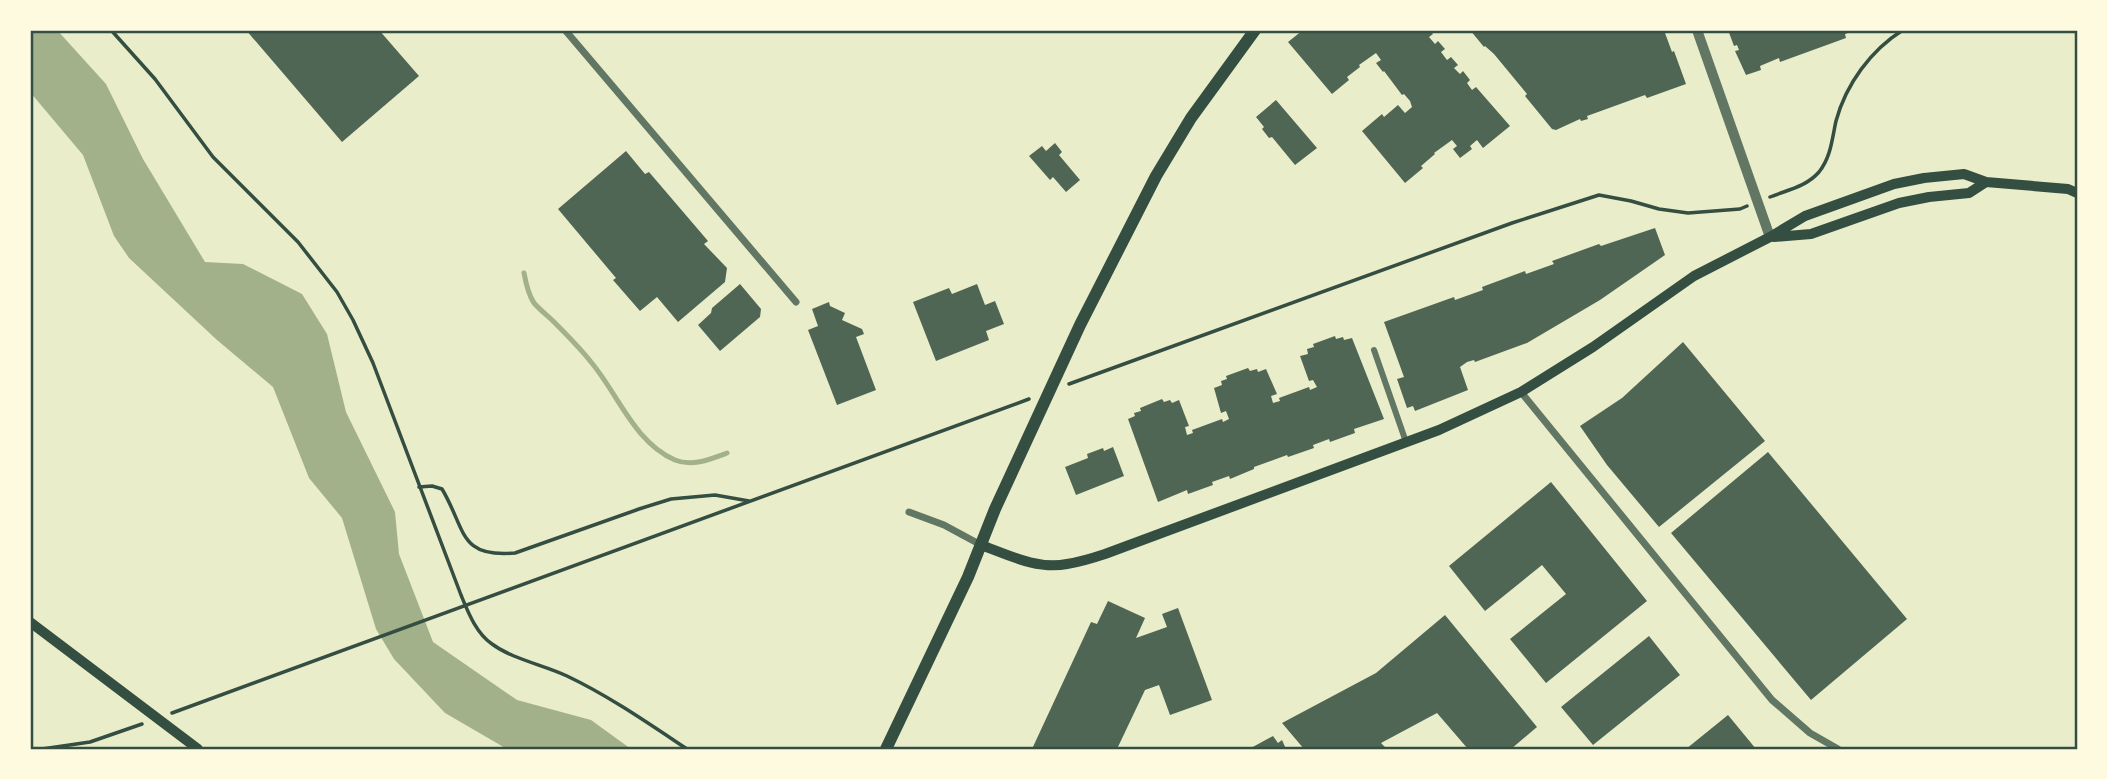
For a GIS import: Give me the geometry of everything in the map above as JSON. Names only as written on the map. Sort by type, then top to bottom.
[{"type":"main road","points":[[886,749],[968,576],[1080,325],[1156,176],[1191,118],[1255,30]]},
{"type":"main road","points":[[981,545],[1030,562],[1065,565],[1105,554],[1439,430],[1521,392],[1593,347],[1694,276],[1805,216],[1894,184],[1964,174],[1986,182],[2068,189],[2077,193]]},
{"type":"main road","points":[[1770,237],[1811,234],[1899,203],[1969,193],[1986,182]]},
{"type":"main road","points":[[30,622],[198,749]]},
{"type":"street","points":[[565,30],[796,302]]},
{"type":"street","points":[[1697,30],[1770,237]]},
{"type":"street","points":[[1374,350],[1406,442]]},
{"type":"street","points":[[1521,392],[1772,700],[1810,733],[1838,749]]},
{"type":"street","points":[[909,512],[944,525],[981,545]]},
{"type":"path","points":[[111,30],[155,79],[214,157],[298,242],[337,292],[373,363],[470,617],[491,644],[567,676],[644,720],[687,749]]},
{"type":"path","points":[[1776,195],[1803,185],[1818,172],[1832,145],[1837,119],[1854,81],[1884,43],[1903,30]]},
{"type":"path","points":[[1096,374],[1512,223],[1599,195],[1688,213],[1740,209]]},
{"type":"path","points":[[229,692],[1003,409]]},
{"type":"path","points":[[419,487],[432,486],[442,489],[472,545],[481,552],[494,555],[515,553],[671,499],[715,495],[751,501]]},
{"type":"path","points":[[42,749],[90,742]]},
{"type":"shaded area","points":[[30,30],[57,30],[106,84],[143,159],[205,262],[243,264],[302,294],[327,334],[346,412],[395,512],[399,554],[433,642],[517,700],[591,720],[631,749],[507,749],[445,713],[394,659],[376,629],[342,518],[309,478],[273,387],[217,340],[129,258],[114,236],[83,155],[30,92]]},
{"type":"building","points":[[246,30],[379,30],[419,76],[342,142]]},
{"type":"building","points":[[1303,30],[1430,30],[1433,34],[1429,37],[1435,44],[1438,41],[1445,49],[1441,52],[1447,60],[1451,57],[1458,65],[1454,68],[1460,74],[1463,71],[1470,80],[1467,83],[1472,90],[1476,87],[1510,126],[1483,148],[1477,140],[1470,146],[1472,149],[1460,158],[1453,149],[1457,146],[1452,140],[1434,153],[1421,166],[1423,168],[1405,183],[1362,131],[1398,105],[1405,113],[1412,107],[1410,101],[1376,63],[1381,60],[1376,53],[1359,65],[1360,67],[1347,77],[1349,80],[1332,94],[1288,42]]},
{"type":"building","points":[[1470,30],[1666,30],[1686,84],[1647,98],[1645,95],[1587,116],[1588,119],[1580,119],[1556,130],[1552,129],[1494,54],[1484,47]]},
{"type":"building","points":[[1728,30],[1857,30],[1845,34],[1846,38],[1780,62],[1779,58],[1760,66],[1761,70],[1746,75],[1735,51],[1739,50],[1737,45],[1734,46]]},
{"type":"building","points":[[1276,100],[1317,148],[1295,165],[1272,137],[1269,138],[1256,117]]},
{"type":"building","points":[[1055,143],[1062,152],[1059,155],[1080,180],[1066,192],[1053,177],[1050,180],[1029,156],[1042,146],[1046,151]]},
{"type":"building","points":[[626,151],[645,174],[649,172],[708,241],[704,244],[727,268],[725,282],[678,322],[657,297],[640,311],[558,209]]},
{"type":"building","points":[[1655,228],[1665,255],[1600,300],[1527,343],[1475,362],[1467,362],[1460,367],[1468,390],[1415,411],[1413,406],[1407,408],[1397,379],[1404,377],[1384,322],[1454,297],[1455,300],[1483,290],[1482,287],[1525,271],[1526,274],[1554,264],[1552,261],[1599,244],[1601,246]]},
{"type":"building","points":[[740,284],[761,309],[760,317],[720,351],[698,325],[711,313],[712,308]]},
{"type":"building","points":[[977,284],[985,305],[995,301],[1004,324],[986,331],[989,340],[936,361],[913,302],[949,288],[952,294]]},
{"type":"building","points":[[829,302],[830,306],[845,313],[842,320],[862,329],[864,334],[856,337],[876,390],[837,405],[808,330],[818,326],[812,309]]},
{"type":"building","points":[[1335,336],[1336,339],[1343,337],[1344,340],[1352,338],[1384,419],[1354,429],[1355,433],[1330,442],[1329,439],[1313,445],[1314,448],[1254,467],[1230,479],[1229,476],[1212,482],[1213,485],[1188,494],[1187,490],[1158,502],[1128,419],[1135,416],[1134,413],[1162,399],[1172,403],[1179,400],[1189,426],[1185,427],[1187,435],[1193,433],[1192,430],[1222,419],[1223,422],[1229,419],[1226,411],[1221,413],[1214,388],[1222,385],[1221,381],[1227,379],[1226,376],[1248,368],[1250,371],[1257,369],[1258,372],[1266,369],[1277,394],[1271,396],[1273,403],[1280,401],[1279,398],[1309,387],[1310,390],[1317,387],[1313,380],[1309,381],[1300,356],[1308,354],[1307,349],[1314,347],[1313,344]]},
{"type":"building","points":[[1683,342],[1765,441],[1659,527],[1607,465],[1580,426],[1622,398]]},
{"type":"building","points":[[1113,447],[1124,476],[1076,495],[1065,467],[1088,458],[1087,454]]},
{"type":"building","points":[[1768,452],[1907,619],[1811,700],[1671,533]]},
{"type":"building","points":[[1551,482],[1647,601],[1546,683],[1510,639],[1566,594],[1542,565],[1485,611],[1449,566]]},
{"type":"building","points":[[1108,601],[1145,618],[1136,638],[1167,627],[1162,614],[1178,608],[1212,700],[1170,715],[1159,685],[1145,690],[1117,749],[1032,749],[1091,622],[1097,624]]},
{"type":"building","points":[[1445,615],[1537,727],[1511,749],[1468,749],[1437,713],[1381,743],[1387,749],[1304,749],[1282,723],[1376,673]]},
{"type":"building","points":[[1649,636],[1680,675],[1593,745],[1561,707]]},
{"type":"building","points":[[1728,715],[1756,749],[1686,749]]},
{"type":"building","points":[[1273,736],[1278,743],[1282,740],[1286,749],[1249,749]]},
{"type":"waterway","points":[[524,273],[534,303],[587,357],[648,442],[675,460],[688,463],[727,453]]}]
